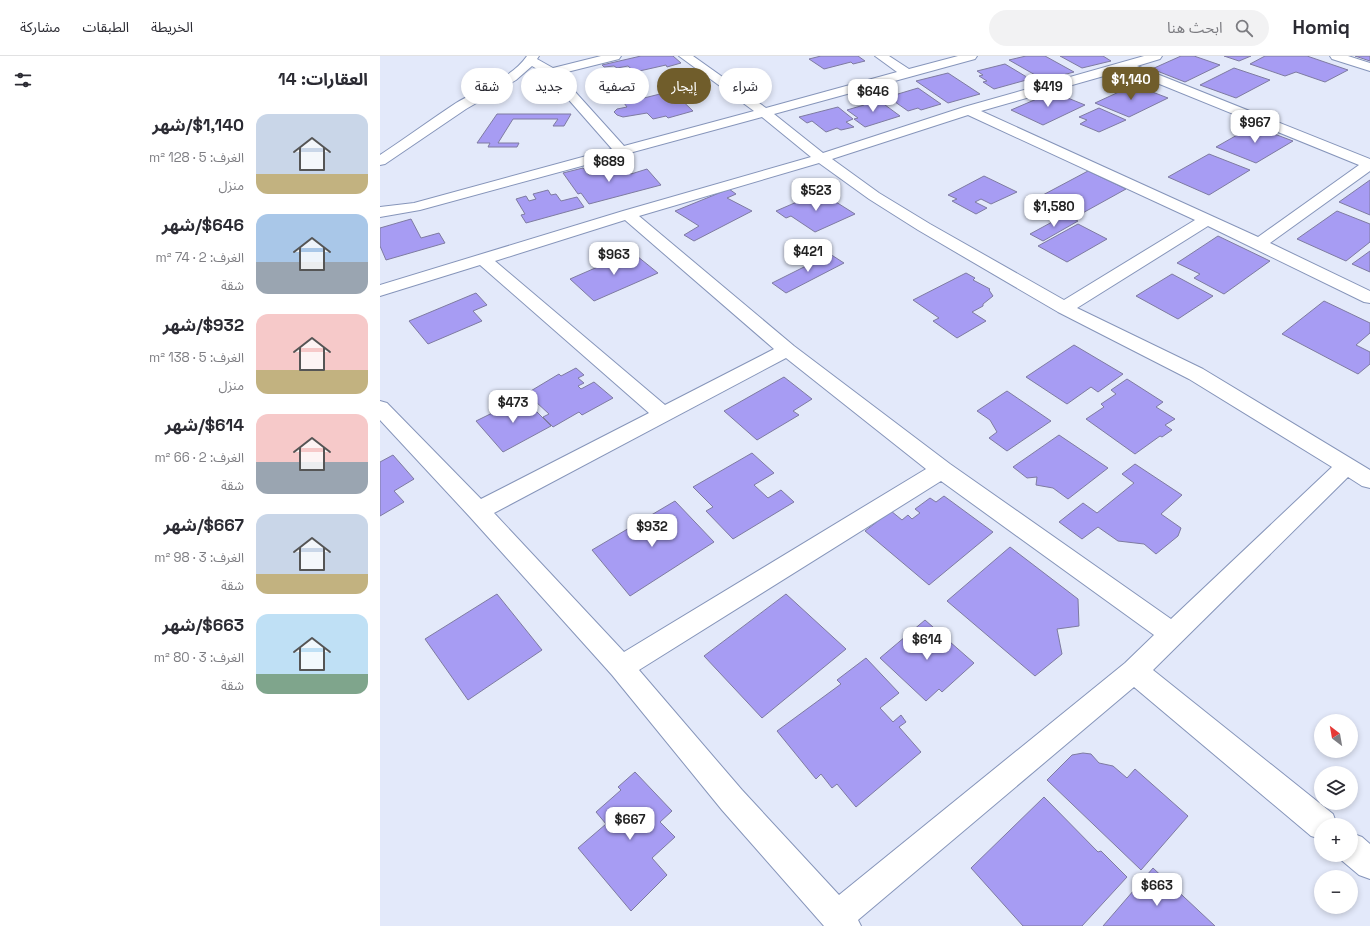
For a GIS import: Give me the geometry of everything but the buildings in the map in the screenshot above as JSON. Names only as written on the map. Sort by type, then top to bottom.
[{"type":"street","points":[[567,68],[615,56]]},
{"type":"street","points":[[685,56],[764,112],[821,158],[874,196],[924,227],[1064,308],[1196,374],[1370,480]]},
{"type":"street","points":[[881,56],[906,73]]},
{"type":"street","points":[[380,212],[416,207],[971,56]]},
{"type":"street","points":[[380,291],[628,214],[821,158],[968,110],[1126,66],[1156,56]]},
{"type":"street","points":[[1336,56],[1370,67]]},
{"type":"street","points":[[380,161],[461,106],[519,72],[532,58],[546,68]]},
{"type":"street","points":[[1126,66],[1370,164]]},
{"type":"street","points":[[577,102],[620,151]]},
{"type":"street","points":[[968,110],[1259,244],[1370,298]]},
{"type":"street","points":[[1259,244],[1370,164]]},
{"type":"street","points":[[628,214],[787,350],[942,470],[1172,634]]},
{"type":"street","points":[[1064,308],[1207,220]]},
{"type":"street","points":[[483,259],[664,414]]},
{"type":"street","points":[[478,511],[787,350]]},
{"type":"street","points":[[380,408],[478,511],[621,667],[732,800],[841,922],[1134,671],[1347,465]]},
{"type":"street","points":[[621,667],[942,470]]},
{"type":"street","points":[[1134,671],[1314,818]]},
{"type":"street","points":[[1358,854],[1370,864]]}]
